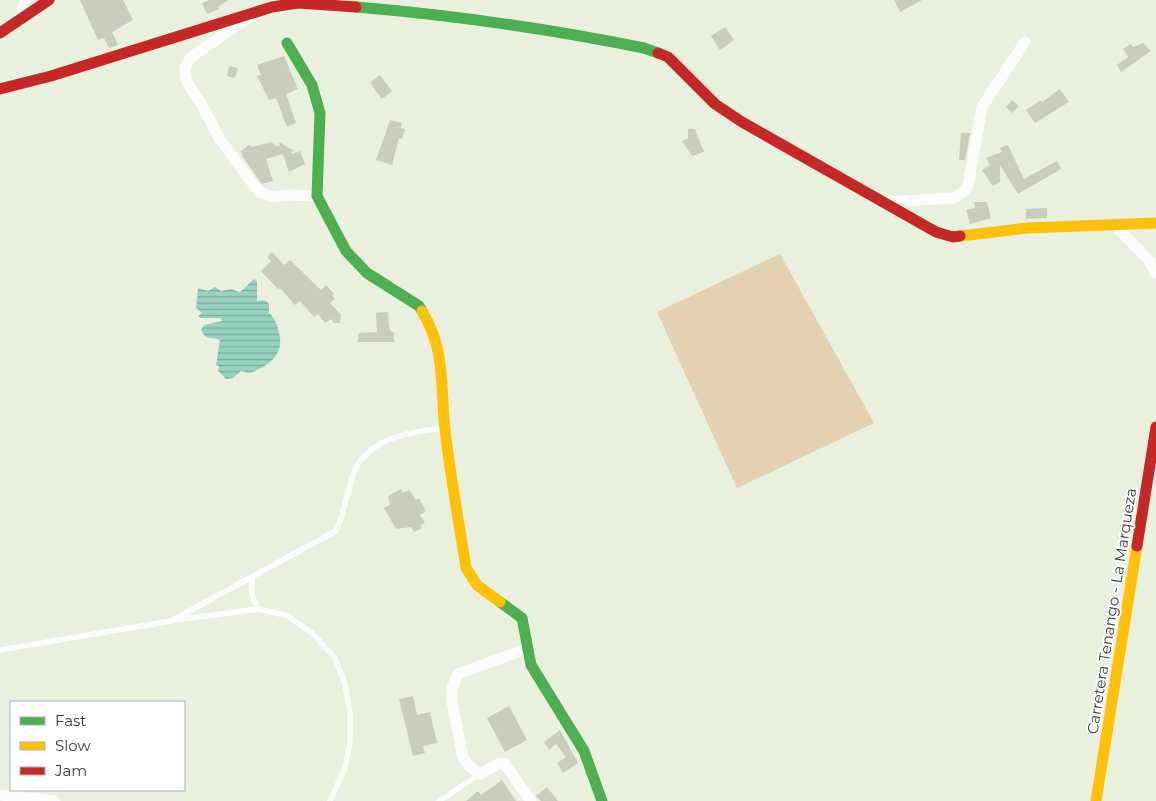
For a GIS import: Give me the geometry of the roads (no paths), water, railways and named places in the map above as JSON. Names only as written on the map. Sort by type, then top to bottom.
[{"type":"street","points":[[21,18],[25,0]]},
{"type":"street","points":[[0,33],[48,0]]},
{"type":"street","points":[[0,89],[51,76],[263,9],[298,3],[419,12],[554,30],[656,51],[673,62],[714,104],[936,232],[953,237],[1028,228],[1156,223]]},
{"type":"street","points":[[263,9],[191,57],[185,67],[186,80],[202,105],[219,138],[259,192],[273,197],[289,195],[317,196]]},
{"type":"street","points":[[287,42],[312,85],[320,113],[317,196],[346,251],[367,273],[419,306],[432,328],[440,354],[444,428],[466,568],[477,585],[522,618],[531,665],[584,751],[598,795],[602,801]]},
{"type":"street","points":[[886,202],[954,198],[964,192],[968,185],[982,106],[1025,42]]},
{"type":"street","points":[[1115,224],[1150,262],[1156,273]]},
{"type":"street","name":"Carretera Tenango - La Marqueza","points":[[1096,801],[1156,426]]},
{"type":"street","points":[[529,648],[458,674],[452,688],[452,701],[463,758],[471,768],[480,774],[500,763],[504,764],[530,801]]},
{"type":"street","points":[[0,795],[55,801]]},
{"type":"lane","points":[[171,621],[336,531],[343,517],[346,498],[357,465],[378,445],[400,434],[444,428]]},
{"type":"lane","points":[[253,576],[250,587],[255,603],[260,609]]},
{"type":"lane","points":[[0,650],[171,621],[260,609],[288,616],[312,633],[335,658],[345,684],[350,713],[350,742],[345,768],[330,801]]},
{"type":"lane","points":[[439,801],[480,774]]},
{"type":"water","points":[[254,279],[257,281],[257,301],[265,300],[269,304],[269,313],[277,324],[280,345],[275,357],[258,370],[250,373],[241,371],[233,378],[226,379],[218,371],[219,366],[216,365],[220,340],[205,336],[201,330],[204,325],[222,321],[221,318],[200,318],[198,316],[202,313],[196,308],[198,288],[208,291],[215,287],[221,291],[231,289],[240,292]]}]
